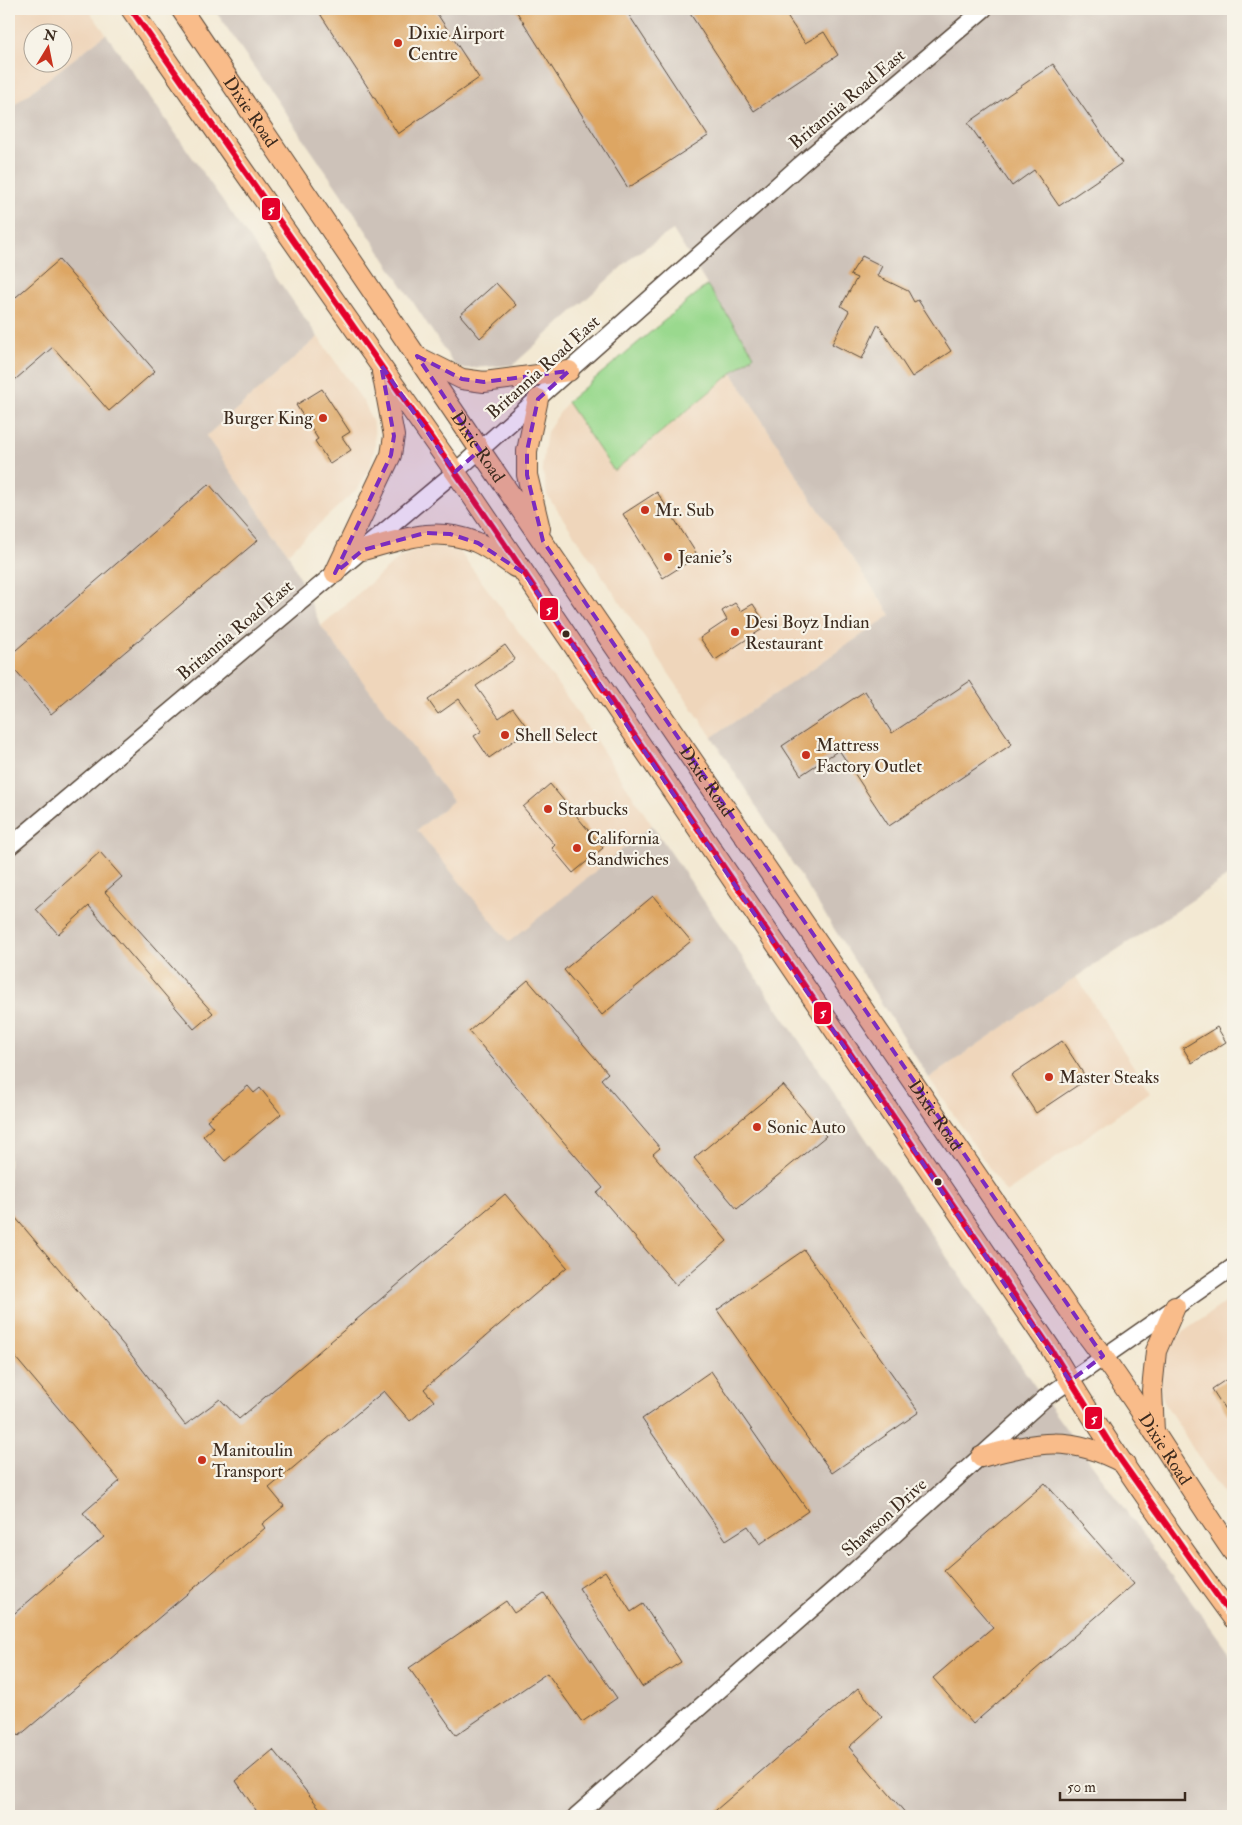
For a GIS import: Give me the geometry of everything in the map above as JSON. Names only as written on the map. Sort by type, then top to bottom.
[{"type":"main road","name":"Dixie Road","points":[[131,9],[262,201],[381,365],[455,472],[1051,1349],[1126,1465],[1233,1618]]},
{"type":"main road","name":"Dixie Road","points":[[181,9],[480,450],[1075,1318],[1103,1356],[1233,1552]]},
{"type":"main road","points":[[417,356],[462,379],[484,382],[569,371]]},
{"type":"main road","points":[[335,573],[391,455],[394,436],[381,365]]},
{"type":"main road","points":[[538,399],[527,451],[527,476],[543,541]]},
{"type":"main road","points":[[363,550],[425,533],[450,534],[478,543],[524,573]]},
{"type":"main road","points":[[1154,1434],[1152,1390],[1156,1351],[1175,1307]]},
{"type":"main road","points":[[981,1457],[1044,1443],[1060,1442],[1084,1446],[1126,1465]]},
{"type":"street","name":"Britannia Road East","points":[[9,847],[455,472],[800,165],[984,9]]},
{"type":"street","name":"Shawson Drive","points":[[576,1816],[846,1580],[1045,1398],[1233,1267]]},
{"type":"highlighted area","points":[[417,356],[462,379],[484,382],[569,371],[538,399],[527,451],[527,475],[543,541],[1103,1356],[1070,1381],[524,573],[478,543],[450,534],[425,533],[363,550],[335,573],[391,455],[394,436],[381,365],[455,472],[480,450]]},
{"type":"shaded area","points":[[9,9],[88,9],[106,34],[72,60],[72,22],[22,22],[22,72],[57,72],[9,109]]},
{"type":"shaded area","points":[[214,9],[1233,9],[1233,873],[1076,977],[929,1078],[712,737],[891,615],[813,501],[732,373],[753,355],[673,230],[636,254],[513,365],[457,369],[359,220]]},
{"type":"shaded area","points":[[106,34],[318,337],[206,436],[288,553],[321,626],[453,801],[417,830],[509,942],[652,825],[1032,1382],[1233,1658],[1233,1816],[9,1816],[9,109],[57,72],[72,72],[72,60]]},
{"type":"shaded area","points":[[318,337],[365,404],[374,426],[375,446],[371,464],[359,487],[288,553],[206,436]]},
{"type":"shaded area","points":[[732,373],[813,501],[891,615],[712,737],[547,495],[542,467],[547,432],[567,402],[614,471]]},
{"type":"shaded area","points":[[439,546],[460,552],[569,700],[652,825],[509,943],[417,830],[453,801],[321,626],[400,557],[419,548]]},
{"type":"shaded area","points":[[1076,977],[1150,1092],[1006,1193],[929,1078]]},
{"type":"shaded area","points":[[1233,1297],[1233,1505],[1208,1472],[1164,1402],[1159,1384],[1161,1363],[1173,1339]]},
{"type":"green space","points":[[707,285],[754,355],[614,471],[567,402]]},
{"type":"building","name":"Dixie Airport Centre","points":[[317,9],[434,9],[479,78],[398,134]]},
{"type":"building","points":[[515,9],[625,9],[708,136],[628,188]]},
{"type":"building","points":[[687,9],[782,9],[805,43],[824,32],[838,55],[754,111]]},
{"type":"building","points":[[1053,64],[1122,163],[1059,206],[1034,170],[1012,186],[968,123]]},
{"type":"building","points":[[862,256],[882,266],[877,276],[908,291],[914,302],[918,300],[951,351],[912,377],[878,324],[862,359],[832,344],[849,311],[841,306],[857,278],[850,275]]},
{"type":"building","points":[[59,260],[155,371],[109,411],[53,347],[9,385],[9,303]]},
{"type":"building","points":[[496,283],[516,305],[480,338],[460,315]]},
{"type":"building","name":"Burger King","points":[[322,389],[350,432],[342,437],[351,450],[330,464],[315,441],[318,439],[296,405]]},
{"type":"building","points":[[209,484],[258,540],[51,714],[9,663],[9,656]]},
{"type":"building","points":[[657,492],[698,556],[663,578],[623,514]]},
{"type":"building","points":[[735,603],[741,611],[753,604],[767,626],[715,660],[700,638],[727,620],[722,611]]},
{"type":"building","points":[[505,645],[515,659],[476,686],[499,718],[513,708],[529,730],[489,758],[474,736],[482,731],[459,699],[438,714],[428,700]]},
{"type":"building","points":[[970,681],[1012,744],[889,826],[839,750],[801,775],[782,746],[865,691],[892,733]]},
{"type":"building","points":[[550,784],[603,848],[573,873],[552,848],[555,845],[523,807]]},
{"type":"building","points":[[100,852],[122,877],[105,892],[213,1013],[194,1029],[89,906],[58,934],[36,909]]},
{"type":"building","points":[[653,896],[691,941],[602,1015],[564,970]]},
{"type":"building","points":[[528,980],[608,1073],[601,1079],[660,1148],[653,1154],[727,1241],[676,1285],[597,1193],[603,1188],[469,1031]]},
{"type":"building","points":[[1217,1027],[1226,1042],[1192,1063],[1183,1048]]},
{"type":"building","name":"Master Steaks","points":[[1062,1041],[1087,1079],[1036,1113],[1011,1075]]},
{"type":"building","points":[[783,1085],[826,1136],[737,1209],[694,1158]]},
{"type":"building","points":[[248,1086],[254,1093],[260,1088],[281,1114],[225,1161],[203,1136],[213,1127],[207,1120]]},
{"type":"building","name":"Manitoulin Transport","points":[[505,1194],[567,1267],[424,1389],[434,1401],[410,1421],[384,1391],[269,1488],[284,1506],[262,1524],[265,1528],[19,1736],[9,1724],[9,1618],[104,1537],[83,1513],[120,1481],[9,1350],[9,1210],[126,1348],[185,1425],[220,1399],[239,1419]]},
{"type":"building","points":[[804,1250],[919,1412],[832,1473],[717,1310]]},
{"type":"building","points":[[711,1371],[808,1511],[760,1544],[748,1526],[726,1540],[642,1419]]},
{"type":"building","points":[[1233,1375],[1233,1422],[1212,1389]]},
{"type":"building","points":[[1045,1483],[1134,1584],[973,1724],[933,1678],[993,1627],[944,1570]]},
{"type":"building","points":[[605,1571],[631,1612],[643,1604],[681,1662],[642,1687],[579,1588]]},
{"type":"building","points":[[544,1593],[617,1698],[582,1722],[547,1673],[456,1735],[409,1668],[506,1601],[514,1613]]},
{"type":"building","points":[[858,1688],[882,1717],[849,1747],[908,1816],[709,1816]]},
{"type":"building","points":[[273,1750],[326,1816],[260,1816],[236,1781]]},
{"type":"transit line","name":"5","points":[[131,9],[470,493],[1051,1349],[1115,1452],[1233,1618]]},
{"type":"place","name":"Dixie Airport Centre","points":[[398,43]]},
{"type":"place","name":"Burger King","points":[[323,418]]},
{"type":"place","name":"Mr. Sub","points":[[645,510]]},
{"type":"place","name":"Jeanie's","points":[[668,557]]},
{"type":"place","name":"Desi Boyz Indian Restaurant","points":[[735,632]]},
{"type":"place","name":"Shell Select","points":[[505,735]]},
{"type":"place","name":"Mattress Factory Outlet","points":[[806,755]]},
{"type":"place","name":"Starbucks","points":[[548,809]]},
{"type":"place","name":"California Sandwiches","points":[[577,848]]},
{"type":"place","name":"Master Steaks","points":[[1049,1077]]},
{"type":"place","name":"Sonic Auto","points":[[757,1127]]},
{"type":"place","name":"Manitoulin Transport","points":[[202,1460]]}]
